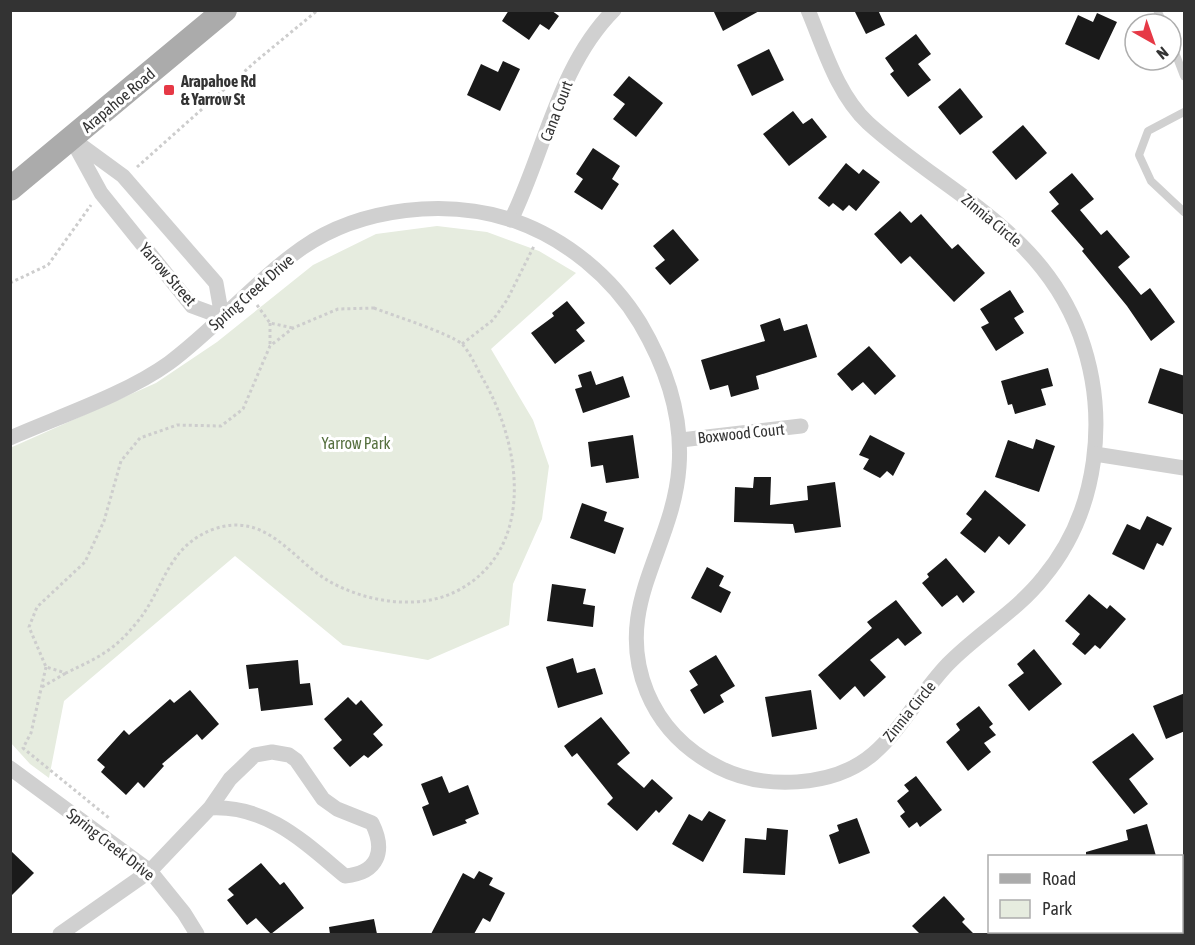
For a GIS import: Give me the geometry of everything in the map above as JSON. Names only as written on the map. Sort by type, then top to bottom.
[{"type":"main road","name":"Arapahoe Road","points":[[10,189],[225,10]]},
{"type":"street","name":"Cana Court","points":[[511,220],[526,190],[567,80],[582,51],[614,10]]},
{"type":"street","name":"Zinnia Circle","points":[[511,220],[538,231],[568,248],[607,279],[631,309],[656,350],[673,394],[681,440],[679,474],[670,519],[636,615],[635,645],[640,674],[654,710],[666,727],[687,748],[721,769],[750,778],[790,782],[830,776],[866,760],[887,740],[919,697],[953,659],[1014,609],[1045,577],[1070,539],[1086,498],[1095,454],[1093,388],[1080,337],[1064,300],[1043,267],[1013,234],[866,121],[845,96],[808,10]]},
{"type":"street","name":"Yarrow Street","points":[[71,138],[123,176],[216,283],[222,317]]},
{"type":"street","name":"Yarrow Street","points":[[71,138],[101,193],[192,306],[222,317]]},
{"type":"street","name":"Spring Creek Drive","points":[[10,438],[135,383],[168,364],[303,247],[345,226],[389,213],[424,209],[478,212],[511,220]]},
{"type":"street","name":"Boxwood Court","points":[[681,440],[801,426]]},
{"type":"street","points":[[1095,454],[1185,468]]},
{"type":"street","points":[[60,934],[150,871],[210,808],[230,779],[255,755],[272,752],[289,755],[296,760],[323,799],[337,809],[372,823],[379,838],[378,855],[372,866],[357,875],[345,876],[281,824],[250,811],[210,808]]},
{"type":"street","name":"Spring Creek Drive","points":[[10,768],[150,871],[184,913],[197,934]]},
{"type":"lane","points":[[1185,112],[1149,131],[1139,155],[1151,182],[1185,212]]},
{"type":"path","points":[[123,176],[147,160],[255,62],[318,10]]},
{"type":"path","points":[[10,283],[48,265],[101,193]]},
{"type":"path","points":[[462,344],[493,320],[507,300],[534,247],[538,231]]},
{"type":"path","points":[[116,823],[22,748],[31,734],[46,667],[29,627],[37,607],[85,562],[104,522],[121,461],[140,438],[177,425],[221,426],[243,409],[270,346],[270,323],[248,294]]},
{"type":"path","points":[[42,687],[112,650],[140,619],[168,565],[189,544],[214,529],[243,526],[277,538],[327,580],[374,598],[421,604],[456,592],[482,575],[501,548],[513,516],[515,477],[504,425],[492,395],[462,344],[374,308],[338,309],[293,328],[270,346]]},
{"type":"path","points":[[270,323],[293,328]]},
{"type":"path","points":[[46,667],[66,673]]},
{"type":"green space","name":"Yarrow Park","points":[[437,226],[487,232],[539,251],[576,273],[491,349],[533,420],[549,466],[542,519],[513,584],[509,625],[428,660],[343,645],[235,556],[64,701],[49,778],[30,764],[11,743],[10,448],[156,383],[217,342],[313,265],[376,234]]},
{"type":"building","points":[[509,10],[551,10],[559,16],[549,30],[540,24],[529,40],[502,21]]},
{"type":"building","points":[[713,10],[761,10],[723,31]]},
{"type":"building","points":[[854,10],[878,10],[885,25],[866,34]]},
{"type":"building","points":[[1097,13],[1117,22],[1099,60],[1065,44],[1078,15],[1093,22]]},
{"type":"building","points":[[916,34],[931,54],[918,64],[931,80],[908,97],[890,74],[894,71],[885,58]]},
{"type":"building","points":[[769,49],[784,80],[752,96],[737,65]]},
{"type":"building","points":[[503,61],[520,69],[500,111],[467,95],[481,64],[498,72]]},
{"type":"building","points":[[629,76],[663,103],[636,137],[613,119],[625,104],[613,95]]},
{"type":"building","points":[[960,88],[983,117],[960,135],[938,107]]},
{"type":"building","points":[[793,111],[803,124],[812,118],[827,137],[789,166],[763,134]]},
{"type":"building","points":[[1023,125],[1047,153],[1016,180],[992,152]]},
{"type":"building","points":[[593,148],[620,166],[612,179],[619,184],[602,210],[574,192],[583,179],[576,174]]},
{"type":"building","points":[[846,163],[859,174],[863,169],[880,182],[856,211],[849,205],[843,211],[833,203],[829,207],[818,198]]},
{"type":"building","points":[[1072,173],[1094,199],[1080,210],[1101,235],[1107,230],[1130,257],[1118,267],[1141,295],[1150,288],[1175,322],[1151,341],[1127,306],[1082,251],[1084,249],[1051,211],[1059,204],[1049,192]]},
{"type":"building","points":[[900,211],[911,223],[921,214],[952,249],[958,244],[985,273],[954,302],[910,256],[901,264],[874,234]]},
{"type":"building","points":[[673,229],[699,260],[670,285],[655,268],[665,260],[653,246]]},
{"type":"building","points":[[1010,290],[1024,312],[1014,318],[1024,333],[996,351],[981,327],[989,323],[980,309]]},
{"type":"building","points":[[567,301],[585,323],[576,330],[585,341],[555,364],[531,333],[554,316],[552,313]]},
{"type":"building","points":[[780,318],[784,331],[807,324],[817,357],[756,376],[759,389],[731,397],[728,385],[710,390],[701,360],[765,341],[760,325]]},
{"type":"building","points":[[869,346],[896,376],[875,395],[863,382],[852,391],[837,374]]},
{"type":"building","points":[[1048,368],[1053,386],[1041,389],[1046,405],[1015,414],[1012,404],[1008,405],[1001,381]]},
{"type":"building","points":[[1160,368],[1185,376],[1185,415],[1148,403]]},
{"type":"building","points":[[591,371],[596,385],[623,376],[630,397],[583,413],[575,389],[582,387],[578,375]]},
{"type":"building","points":[[633,435],[639,478],[606,483],[603,465],[591,467],[588,442]]},
{"type":"building","points":[[870,435],[905,453],[893,476],[887,471],[880,478],[863,469],[869,459],[859,455]]},
{"type":"building","points":[[1036,439],[1055,446],[1039,492],[995,477],[1008,440],[1033,449]]},
{"type":"building","points":[[754,477],[771,477],[770,505],[808,500],[807,486],[835,482],[841,527],[795,533],[793,524],[734,522],[735,487],[753,488]]},
{"type":"building","points":[[985,490],[1026,525],[1009,545],[999,536],[985,553],[960,533],[972,519],[966,514]]},
{"type":"building","points":[[582,503],[607,512],[604,521],[624,528],[615,554],[570,538]]},
{"type":"building","points":[[1147,516],[1172,528],[1163,546],[1157,543],[1144,570],[1112,554],[1127,524],[1140,530]]},
{"type":"building","points":[[946,558],[975,592],[963,603],[957,595],[942,607],[922,583],[929,577],[927,574]]},
{"type":"building","points":[[707,567],[724,576],[719,586],[731,592],[721,613],[691,598]]},
{"type":"building","points":[[552,584],[586,589],[583,604],[595,606],[593,627],[547,621]]},
{"type":"building","points":[[1089,594],[1107,609],[1110,605],[1126,619],[1100,649],[1095,645],[1085,655],[1072,644],[1080,634],[1065,621]]},
{"type":"building","points":[[896,600],[922,633],[905,646],[898,638],[870,660],[886,677],[864,697],[855,686],[840,700],[818,675],[872,628],[867,622]]},
{"type":"building","points":[[1034,649],[1062,684],[1029,711],[1008,685],[1024,673],[1017,664]]},
{"type":"building","points":[[716,655],[735,686],[720,695],[724,702],[704,714],[690,690],[698,685],[689,671]]},
{"type":"building","points":[[573,658],[577,673],[595,668],[603,694],[558,708],[546,667]]},
{"type":"building","points":[[298,660],[300,684],[310,683],[313,705],[261,711],[258,688],[249,689],[246,665]]},
{"type":"building","points":[[190,690],[219,724],[202,740],[197,734],[162,764],[164,766],[144,788],[138,782],[126,795],[101,772],[105,767],[97,760],[124,730],[129,735],[170,699],[174,703]]},
{"type":"building","points":[[811,690],[817,729],[772,737],[765,697]]},
{"type":"building","points":[[1185,693],[1185,731],[1166,739],[1153,706]]},
{"type":"building","points":[[348,697],[356,705],[361,700],[383,725],[373,734],[383,745],[368,758],[364,755],[350,767],[333,748],[342,740],[324,719]]},
{"type":"building","points":[[979,706],[993,724],[989,727],[996,735],[984,743],[991,752],[968,771],[946,742],[960,730],[956,724]]},
{"type":"building","points":[[601,717],[630,753],[617,764],[644,788],[652,779],[673,798],[659,813],[656,810],[637,831],[607,804],[613,798],[577,753],[572,757],[564,746]]},
{"type":"building","points":[[1133,733],[1154,759],[1129,779],[1148,804],[1134,814],[1092,762]]},
{"type":"building","points":[[442,776],[449,793],[468,785],[479,814],[465,820],[467,823],[433,836],[422,807],[429,804],[421,784]]},
{"type":"building","points":[[916,776],[942,810],[920,827],[917,822],[909,828],[900,816],[905,812],[897,801],[909,791],[904,785]]},
{"type":"building","points":[[709,811],[726,820],[703,862],[672,844],[689,814],[702,821]]},
{"type":"building","points":[[857,818],[870,853],[839,864],[829,835],[839,831],[837,825]]},
{"type":"building","points":[[1147,824],[1156,855],[1086,855],[1086,852],[1128,840],[1126,830]]},
{"type":"building","points":[[767,828],[788,830],[785,875],[743,873],[745,838],[766,840]]},
{"type":"building","points":[[10,850],[34,873],[10,897]]},
{"type":"building","points":[[261,863],[280,885],[284,882],[304,908],[271,934],[256,918],[247,925],[227,900],[234,895],[228,889]]},
{"type":"building","points":[[479,871],[493,878],[489,885],[505,893],[490,922],[483,918],[474,934],[431,934],[463,873],[474,879]]},
{"type":"building","points":[[944,896],[965,919],[962,922],[974,934],[920,934],[912,926]]},
{"type":"building","points":[[374,919],[377,934],[330,934],[329,927]]},
{"type":"place","name":"Arapahoe Rd & Yarrow St","points":[[169,90]]}]
